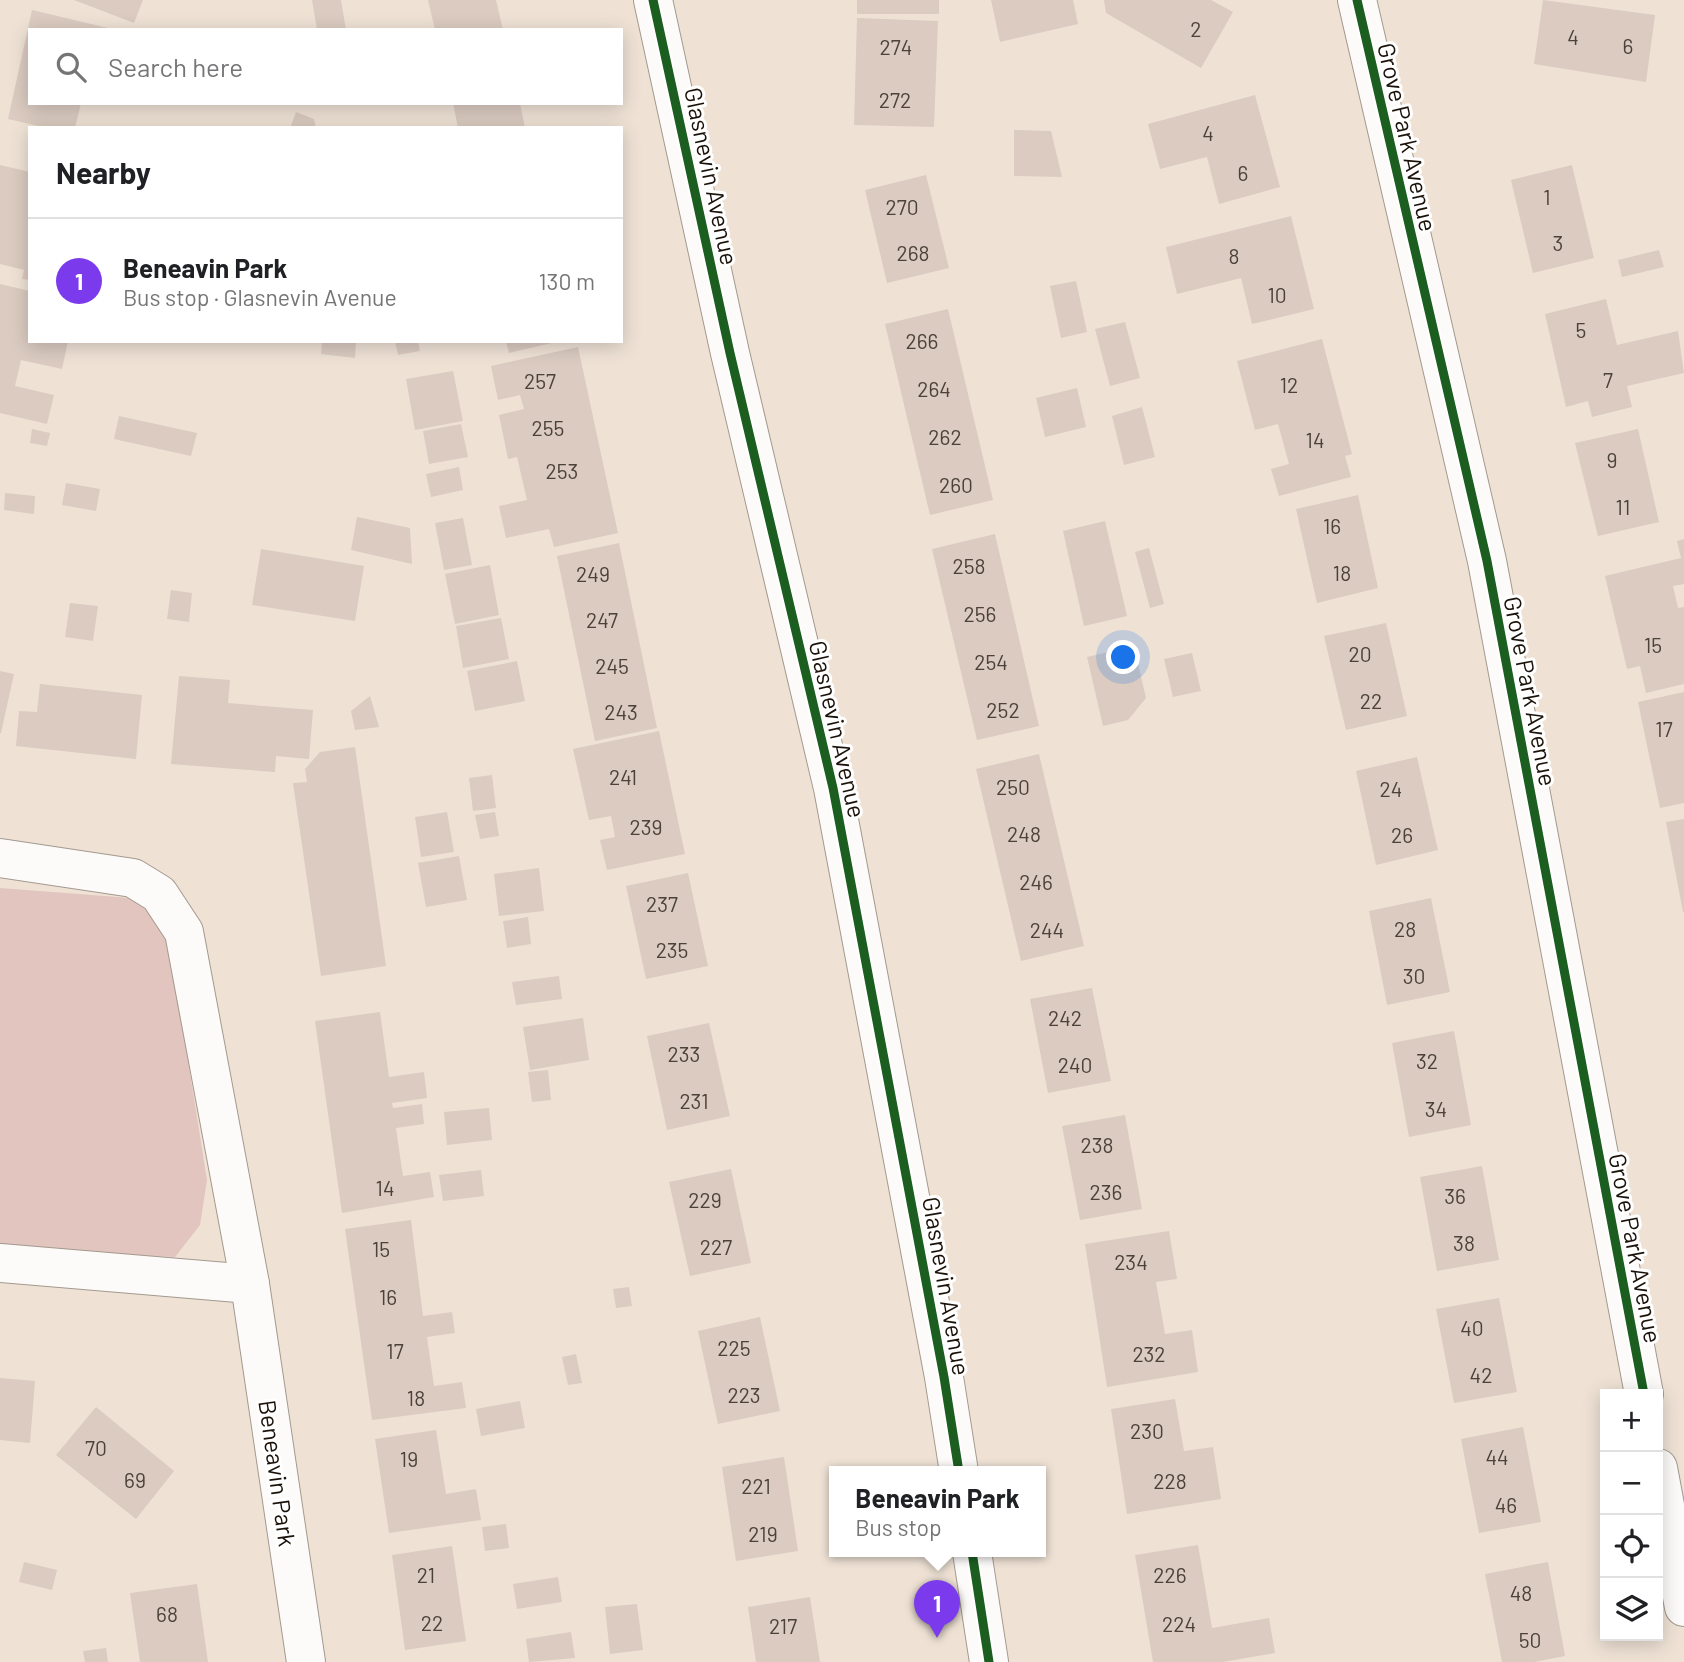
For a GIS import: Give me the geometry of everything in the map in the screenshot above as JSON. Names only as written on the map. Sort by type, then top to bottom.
[{"type":"street","name":"Glasnevin Avenue","points":[[653,0],[730,353],[833,788],[944,1377],[958,1466]]},
{"type":"street","name":"Grove Park Avenue","points":[[1357,0],[1487,561],[1643,1389]]},
{"type":"street","name":"Beneavin Park","points":[[0,858],[133,878],[159,894],[184,932],[250,1284],[306,1662]]},
{"type":"street","points":[[0,1263],[250,1284]]},
{"type":"street","points":[[1663,1495],[1684,1607]]},
{"type":"street","points":[[973,1557],[989,1662]]},
{"type":"shaded area","points":[[0,888],[131,898],[155,915],[170,947],[207,1180],[200,1225],[175,1257],[0,1250]]},
{"type":"building","points":[[74,0],[143,0],[134,23]]},
{"type":"building","points":[[312,0],[341,0],[346,28],[317,28]]},
{"type":"building","points":[[428,0],[496,0],[503,28],[435,28]]},
{"type":"building","points":[[857,0],[939,0],[939,14],[857,14]]},
{"type":"building","points":[[991,0],[1073,0],[1078,24],[1000,42]]},
{"type":"building","points":[[1104,0],[1211,0],[1233,12],[1201,68],[1106,13]]},
{"type":"building","points":[[1543,0],[1655,15],[1646,82],[1534,64]]},
{"type":"building","points":[[32,10],[108,28],[28,28]]},
{"type":"building","points":[[857,18],[938,21],[934,127],[854,125]]},
{"type":"building","points":[[28,28],[28,105],[81,105],[75,126],[38,126],[8,119]]},
{"type":"building","points":[[1255,95],[1280,187],[1219,204],[1207,157],[1160,169],[1148,124]]},
{"type":"building","points":[[453,105],[520,105],[525,126],[458,126]]},
{"type":"building","points":[[296,112],[314,119],[316,126],[291,126]]},
{"type":"building","points":[[1014,130],[1051,131],[1062,177],[1014,176]]},
{"type":"building","points":[[0,165],[28,172],[28,280],[22,279],[24,270],[0,264]]},
{"type":"building","points":[[1572,165],[1594,258],[1533,273],[1511,180]]},
{"type":"building","points":[[926,175],[949,268],[887,283],[865,190]]},
{"type":"building","points":[[1291,216],[1314,309],[1252,324],[1241,278],[1177,294],[1166,247]]},
{"type":"building","points":[[1659,250],[1664,267],[1622,277],[1618,260]]},
{"type":"building","points":[[1076,281],[1087,332],[1061,338],[1050,286]]},
{"type":"building","points":[[0,284],[28,291],[28,343],[68,343],[62,369],[21,360],[15,386],[54,395],[47,424],[0,413]]},
{"type":"building","points":[[1606,299],[1617,345],[1678,331],[1684,373],[1627,386],[1632,407],[1592,417],[1588,401],[1566,407],[1545,314]]},
{"type":"building","points":[[948,309],[993,500],[930,515],[885,324]]},
{"type":"building","points":[[1125,322],[1140,378],[1110,386],[1095,329]]},
{"type":"building","points":[[1322,339],[1352,454],[1345,456],[1351,477],[1279,496],[1271,469],[1289,464],[1278,424],[1255,430],[1237,361]]},
{"type":"building","points":[[322,343],[356,343],[355,358],[321,354]]},
{"type":"building","points":[[395,343],[418,343],[420,351],[398,355]]},
{"type":"building","points":[[506,343],[552,343],[509,353]]},
{"type":"building","points":[[578,347],[618,533],[554,547],[549,529],[506,538],[499,506],[527,500],[517,457],[508,459],[499,415],[524,409],[520,395],[498,400],[491,366]]},
{"type":"building","points":[[453,371],[463,421],[415,430],[406,379]]},
{"type":"building","points":[[1077,388],[1086,427],[1045,437],[1036,398]]},
{"type":"building","points":[[1142,407],[1155,457],[1124,465],[1112,416]]},
{"type":"building","points":[[119,416],[197,433],[191,456],[114,439]]},
{"type":"building","points":[[461,424],[468,457],[429,464],[423,431]]},
{"type":"building","points":[[32,429],[50,433],[47,446],[30,443]]},
{"type":"building","points":[[1638,429],[1659,522],[1598,536],[1575,443]]},
{"type":"building","points":[[459,467],[463,490],[431,497],[426,474]]},
{"type":"building","points":[[66,483],[100,489],[96,511],[62,505]]},
{"type":"building","points":[[5,493],[35,496],[34,514],[4,510]]},
{"type":"building","points":[[1358,495],[1378,588],[1317,603],[1296,509]]},
{"type":"building","points":[[357,517],[410,528],[412,564],[351,550]]},
{"type":"building","points":[[463,518],[472,565],[444,570],[435,523]]},
{"type":"building","points":[[1105,521],[1127,616],[1084,626],[1063,531]]},
{"type":"building","points":[[995,534],[1039,726],[977,740],[932,549]]},
{"type":"building","points":[[1684,539],[1684,584],[1673,586],[1678,608],[1684,607],[1684,684],[1646,693],[1640,666],[1627,669],[1605,576],[1681,558],[1677,541]]},
{"type":"building","points":[[619,543],[657,728],[595,741],[557,556]]},
{"type":"building","points":[[1149,548],[1164,604],[1150,608],[1135,552]]},
{"type":"building","points":[[261,549],[364,566],[355,621],[252,605]]},
{"type":"building","points":[[490,565],[499,615],[455,624],[445,574]]},
{"type":"building","points":[[171,590],[192,593],[189,622],[167,619]]},
{"type":"building","points":[[70,603],[98,606],[93,641],[65,637]]},
{"type":"building","points":[[501,618],[509,659],[463,668],[456,626]]},
{"type":"building","points":[[1386,623],[1407,716],[1346,730],[1324,636]]},
{"type":"building","points":[[1134,646],[1146,698],[1128,720],[1103,726],[1087,657]]},
{"type":"building","points":[[1192,653],[1201,691],[1173,697],[1164,659]]},
{"type":"building","points":[[517,661],[525,701],[475,711],[467,671]]},
{"type":"building","points":[[0,671],[14,674],[1,733],[0,733]]},
{"type":"building","points":[[179,676],[230,680],[228,703],[313,710],[309,759],[276,756],[275,772],[171,764]]},
{"type":"building","points":[[40,684],[142,695],[136,759],[16,746],[19,711],[37,712]]},
{"type":"building","points":[[1684,692],[1684,803],[1660,808],[1638,702]]},
{"type":"building","points":[[370,696],[379,727],[355,730],[351,711]]},
{"type":"building","points":[[659,731],[685,854],[607,870],[600,840],[615,837],[611,816],[589,820],[573,749]]},
{"type":"building","points":[[355,747],[386,966],[321,976],[293,783],[307,782],[305,769],[320,752]]},
{"type":"building","points":[[1039,754],[1084,946],[1021,961],[976,769]]},
{"type":"building","points":[[1417,757],[1438,850],[1376,865],[1356,771]]},
{"type":"building","points":[[492,775],[496,808],[473,811],[469,778]]},
{"type":"building","points":[[447,812],[454,852],[421,857],[415,817]]},
{"type":"building","points":[[495,812],[499,836],[480,839],[475,815]]},
{"type":"building","points":[[1684,819],[1684,912],[1683,912],[1666,822]]},
{"type":"building","points":[[459,856],[467,900],[426,907],[418,863]]},
{"type":"building","points":[[539,868],[544,911],[499,916],[494,874]]},
{"type":"building","points":[[688,873],[708,966],[646,979],[626,886]]},
{"type":"building","points":[[1431,898],[1450,992],[1387,1005],[1369,911]]},
{"type":"building","points":[[528,917],[531,944],[507,948],[503,921]]},
{"type":"building","points":[[559,976],[562,999],[516,1005],[512,982]]},
{"type":"building","points":[[1092,988],[1111,1081],[1048,1093],[1030,999]]},
{"type":"building","points":[[380,1012],[389,1077],[424,1072],[427,1098],[392,1103],[393,1108],[422,1104],[424,1124],[396,1128],[403,1176],[430,1172],[434,1197],[342,1213],[315,1021]]},
{"type":"building","points":[[583,1018],[589,1060],[530,1070],[523,1027]]},
{"type":"building","points":[[709,1023],[730,1116],[667,1130],[647,1036]]},
{"type":"building","points":[[1454,1031],[1471,1125],[1409,1137],[1392,1043]]},
{"type":"building","points":[[548,1070],[551,1100],[532,1102],[528,1072]]},
{"type":"building","points":[[489,1108],[492,1140],[447,1145],[444,1112]]},
{"type":"building","points":[[1125,1115],[1142,1209],[1080,1220],[1062,1126]]},
{"type":"building","points":[[1482,1166],[1499,1260],[1437,1271],[1420,1177]]},
{"type":"building","points":[[731,1169],[751,1263],[690,1276],[669,1182]]},
{"type":"building","points":[[481,1170],[484,1196],[443,1201],[439,1175]]},
{"type":"building","points":[[411,1220],[423,1316],[452,1312],[455,1333],[427,1337],[434,1386],[462,1382],[466,1408],[372,1420],[345,1229]]},
{"type":"building","points":[[1169,1231],[1177,1279],[1156,1282],[1165,1334],[1192,1330],[1198,1372],[1107,1387],[1085,1244]]},
{"type":"building","points":[[629,1287],[632,1306],[616,1308],[613,1289]]},
{"type":"building","points":[[1499,1298],[1517,1392],[1454,1403],[1436,1309]]},
{"type":"building","points":[[760,1317],[780,1411],[718,1424],[698,1331]]},
{"type":"building","points":[[576,1354],[582,1383],[568,1385],[562,1357]]},
{"type":"building","points":[[0,1378],[35,1381],[30,1443],[0,1440]]},
{"type":"building","points":[[1175,1399],[1184,1451],[1213,1447],[1221,1499],[1127,1514],[1111,1409]]},
{"type":"building","points":[[520,1401],[525,1428],[481,1436],[476,1409]]},
{"type":"building","points":[[96,1407],[174,1471],[136,1519],[56,1455]]},
{"type":"building","points":[[1523,1427],[1541,1522],[1479,1533],[1461,1439]]},
{"type":"building","points":[[436,1430],[446,1494],[476,1489],[481,1520],[389,1533],[375,1439]]},
{"type":"building","points":[[784,1457],[798,1551],[736,1561],[722,1467]]},
{"type":"building","points":[[506,1524],[509,1548],[485,1551],[482,1527]]},
{"type":"building","points":[[1198,1545],[1212,1628],[1269,1618],[1275,1653],[1223,1662],[1153,1662],[1135,1555]]},
{"type":"building","points":[[452,1546],[466,1641],[405,1650],[392,1555]]},
{"type":"building","points":[[24,1562],[57,1570],[52,1590],[19,1582]]},
{"type":"building","points":[[1548,1562],[1565,1656],[1534,1662],[1502,1662],[1485,1574]]},
{"type":"building","points":[[558,1577],[562,1602],[517,1609],[513,1584]]},
{"type":"building","points":[[197,1584],[208,1662],[140,1662],[130,1593]]},
{"type":"building","points":[[810,1597],[820,1662],[756,1662],[748,1607]]},
{"type":"building","points":[[637,1604],[643,1650],[610,1654],[605,1607]]},
{"type":"building","points":[[571,1632],[575,1658],[529,1662],[526,1639]]},
{"type":"building","points":[[106,1648],[108,1662],[85,1662],[83,1651]]},
{"type":"cycle path","points":[[653,0],[730,353],[833,788],[944,1377],[958,1466]]},
{"type":"cycle path","points":[[1357,0],[1487,561],[1643,1389]]},
{"type":"cycle path","points":[[973,1557],[989,1662]]},
{"type":"place","name":"Beneavin Park","points":[[937,1638]]}]
